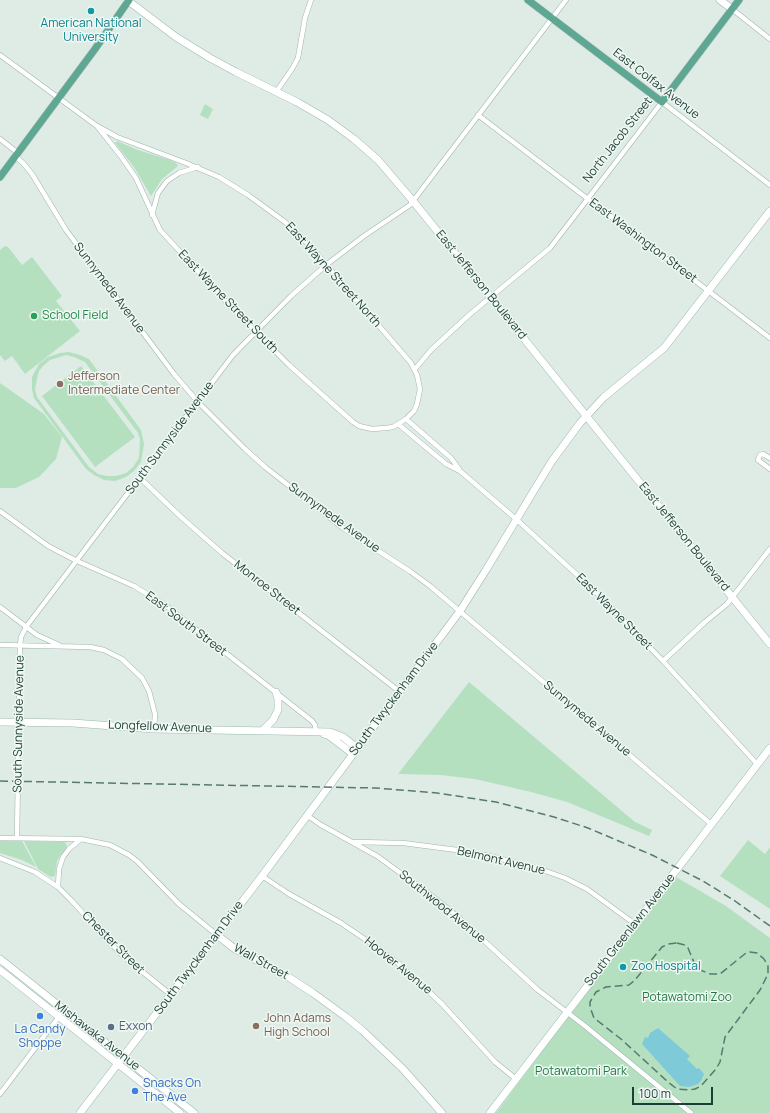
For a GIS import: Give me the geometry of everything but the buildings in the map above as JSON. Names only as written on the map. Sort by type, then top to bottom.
[{"type":"main road","points":[[0,176],[58,99],[128,0]]},
{"type":"main road","name":"East Colfax Avenue","points":[[528,0],[662,102]]},
{"type":"main road","name":"North Jacob Street","points":[[662,102],[739,0]]},
{"type":"street","name":"East Jefferson Boulevard","points":[[128,0],[193,48],[236,72],[314,111],[354,139],[387,169],[770,644]]},
{"type":"street","points":[[276,92],[292,70],[298,58],[304,18],[311,0]]},
{"type":"street","name":"South Sunnyside Avenue","points":[[17,838],[20,645],[21,637],[26,627],[225,365],[291,296],[326,265],[364,236],[407,208],[566,0]]},
{"type":"street","points":[[720,0],[770,39]]},
{"type":"street","points":[[0,55],[58,99],[97,126]]},
{"type":"street","name":"East Colfax Avenue","points":[[662,102],[770,185]]},
{"type":"street","name":"North Jacob Street","points":[[415,369],[431,350],[550,248],[662,102]]},
{"type":"street","name":"East Washington Street","points":[[478,115],[770,338]]},
{"type":"street","name":"East Wayne Street North","points":[[97,126],[117,137],[198,167],[236,187],[273,212],[299,234],[415,369],[419,382],[419,396],[414,411],[398,424]]},
{"type":"street","name":"East Wayne Street South","points":[[97,126],[136,178],[152,215],[165,237],[256,332],[353,422],[365,428],[372,429],[386,428],[398,424]]},
{"type":"street","name":"Sunnymede Avenue","points":[[0,139],[24,163],[66,230],[174,374],[198,402],[245,449],[277,477],[343,528],[411,572],[460,611],[712,824]]},
{"type":"street","points":[[152,215],[156,199],[163,185],[179,173],[198,167]]},
{"type":"street","name":"South Twyckenham Drive","points":[[80,1113],[308,816],[460,611],[552,461],[586,416],[604,397],[664,348],[770,211]]},
{"type":"street","name":"East Wayne Street","points":[[406,419],[451,458],[460,470],[598,594],[663,661],[757,764]]},
{"type":"street","name":"East Wayne Street","points":[[398,424],[446,464],[460,470]]},
{"type":"street","points":[[770,458],[763,454],[760,455],[758,460],[770,469]]},
{"type":"street","name":"Monroe Street","points":[[140,478],[217,548],[400,692]]},
{"type":"street","name":"East South Street","points":[[0,511],[48,546],[77,561],[134,586],[165,606],[312,721],[318,732]]},
{"type":"street","points":[[663,661],[733,598],[770,549]]},
{"type":"street","points":[[0,607],[37,635],[61,646]]},
{"type":"street","points":[[0,645],[90,647],[104,650],[127,663],[142,678],[149,691],[155,714],[154,729]]},
{"type":"street","points":[[263,730],[273,720],[278,710],[278,699],[276,692]]},
{"type":"street","name":"Longfellow Avenue","points":[[0,722],[73,723],[154,729],[330,732],[337,734],[355,751]]},
{"type":"street","name":"South Greenlawn Avenue","points":[[490,1113],[770,748]]},
{"type":"street","name":"Southwood Avenue","points":[[308,816],[390,864],[432,896],[538,990],[692,1113]]},
{"type":"street","name":"Wall Street","points":[[0,838],[81,839],[110,845],[129,855],[179,904],[235,949],[290,978],[313,993],[363,1031],[403,1069],[442,1113]]},
{"type":"street","points":[[58,887],[59,869],[63,857],[81,839]]},
{"type":"street","name":"Belmont Avenue","points":[[352,842],[392,842],[449,849],[494,857],[533,867],[565,878],[587,889],[635,924]]},
{"type":"street","name":"Chester Street","points":[[0,858],[35,872],[58,887],[123,956],[171,995]]},
{"type":"street","name":"Hoover Avenue","points":[[262,876],[284,891],[342,923],[399,964],[442,1004],[495,1062],[516,1079]]},
{"type":"street","name":"Mishawaka Avenue","points":[[0,959],[124,1057],[183,1111]]},
{"type":"street","name":"Mishawaka Avenue","points":[[0,970],[118,1064],[183,1111],[194,1113]]},
{"type":"street","points":[[0,1094],[64,1010]]},
{"type":"green space","points":[[205,104],[213,109],[208,119],[200,115]]},
{"type":"green space","points":[[117,141],[138,150],[170,160],[178,166],[162,179],[151,196],[134,167],[115,143]]},
{"type":"green space","name":"School Field","points":[[5,246],[8,247],[22,265],[32,257],[62,296],[56,301],[80,331],[25,374],[12,356],[5,361],[0,355],[0,250]]},
{"type":"green space","points":[[69,352],[89,359],[141,430],[144,444],[141,462],[134,471],[126,477],[115,481],[104,480],[86,469],[34,398],[32,377],[39,364],[48,357]],"holes":[[[66,355],[85,362],[138,433],[140,440],[139,458],[133,467],[126,473],[116,476],[107,476],[98,474],[89,467],[37,397],[35,389],[39,371],[43,366],[50,360]]]},
{"type":"green space","points":[[81,366],[135,437],[95,467],[42,396]]},
{"type":"green space","points":[[0,383],[44,414],[62,437],[56,459],[39,477],[16,488],[0,488]]},
{"type":"green space","points":[[469,682],[635,822],[652,830],[649,836],[567,802],[531,792],[475,779],[441,775],[398,774]]},
{"type":"green space","points":[[748,840],[765,854],[770,847],[770,909],[720,876]]},
{"type":"green space","points":[[0,841],[22,841],[36,867],[22,860],[0,853]]},
{"type":"green space","points":[[24,841],[66,843],[67,847],[57,861],[55,876],[51,877],[38,869]]},
{"type":"green space","name":"Potawatomi Zoo","points":[[676,877],[726,906],[770,938],[770,1113],[496,1113],[572,1011]]},
{"type":"water","points":[[658,1028],[690,1056],[687,1059],[704,1074],[698,1084],[689,1087],[680,1086],[642,1044],[645,1037],[648,1038],[650,1033]]},
{"type":"railway","points":[[0,781],[376,788],[437,793],[496,802],[554,817],[588,828],[652,855],[703,881],[735,901],[770,926]]},
{"type":"railway","points":[[677,943],[685,945],[688,948],[698,969],[710,974],[720,974],[746,953],[750,952],[757,953],[764,959],[768,966],[768,974],[760,990],[725,1037],[720,1062],[716,1069],[701,1086],[689,1090],[677,1089],[668,1082],[621,1039],[594,1018],[590,1007],[590,1002],[596,992],[606,987],[629,985],[635,980],[662,947],[668,944],[677,943]]},
{"type":"place","name":"American National University","points":[[91,11]]},
{"type":"place","name":"School Field","points":[[34,316]]},
{"type":"place","name":"Jefferson Intermediate Center","points":[[60,384]]},
{"type":"place","name":"Zoo Hospital","points":[[623,967]]},
{"type":"place","name":"La Candy Shoppe","points":[[40,1016]]},
{"type":"place","name":"John Adams High School","points":[[256,1026]]},
{"type":"place","name":"Exxon","points":[[111,1027]]},
{"type":"place","name":"Snacks On The Ave","points":[[135,1091]]},
{"type":"park label","name":"Potawatomi Park","points":[[581,1072]]}]
